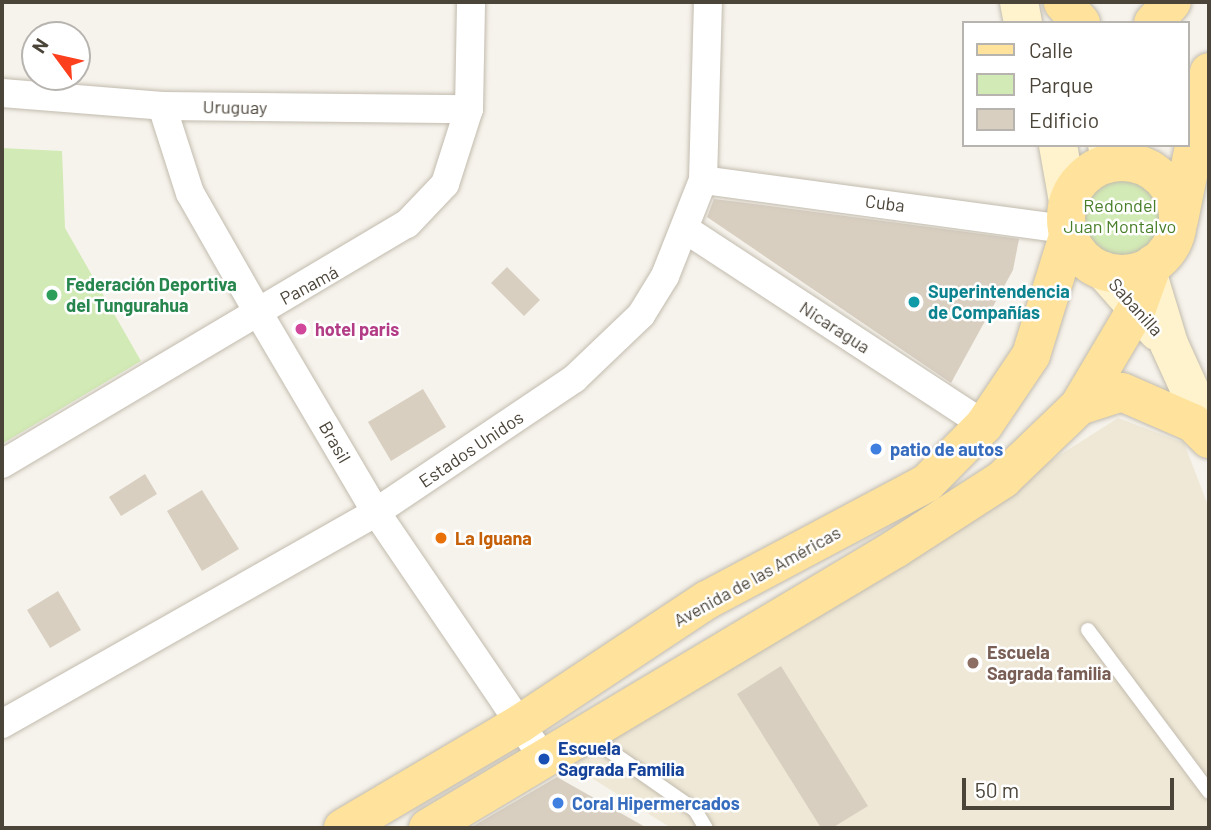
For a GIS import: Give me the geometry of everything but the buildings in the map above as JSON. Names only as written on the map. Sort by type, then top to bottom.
[{"type":"main road","points":[[1155,21],[1174,2]]},
{"type":"main road","points":[[1170,21],[1174,2]]},
{"type":"main road","points":[[428,828],[587,735],[1003,479],[1079,406],[1177,229],[1209,72]]},
{"type":"main road","points":[[1104,271],[1076,252],[1067,222],[1077,183],[1121,154],[1148,167],[1168,186],[1178,211],[1177,229]]},
{"type":"main road","name":"Avenida de las Américas","points":[[343,828],[521,723],[707,600],[927,483],[984,425],[1031,355],[1067,222]]},
{"type":"main road","points":[[1079,406],[1122,391],[1193,423],[1209,439]]},
{"type":"street","name":"Panamá","points":[[2,464],[407,224],[444,184],[469,109],[471,2]]},
{"type":"street","name":"Estados Unidos","points":[[2,724],[376,512],[574,380],[641,315],[685,229],[703,180],[708,2]]},
{"type":"street","points":[[1019,2],[1023,21]]},
{"type":"street","name":"Uruguay","points":[[2,93],[162,106],[469,109]]},
{"type":"street","name":"Brasil","points":[[162,106],[190,194],[258,312],[376,512],[544,759]]},
{"type":"street","name":"Avenida de las Américas","points":[[1058,147],[1067,222]]},
{"type":"street","name":"Cuba","points":[[703,180],[1067,222]]},
{"type":"street","name":"Nicaragua","points":[[685,229],[984,425]]},
{"type":"street","name":"Sabanilla","points":[[1104,271],[1146,283],[1168,344],[1209,432]]},
{"type":"lane","points":[[1088,630],[1209,792]]},
{"type":"lane","points":[[587,735],[695,810],[706,828]]},
{"type":"shaded area","name":"Escuela Sagrada familia","points":[[1118,418],[1184,443],[1209,508],[1209,828],[671,828],[571,765]]},
{"type":"green space","name":"Federación Deportiva del Tungurahua","points":[[2,148],[62,151],[65,228],[141,361],[2,444]]},
{"type":"green space","name":"Redondel Juan Montalvo","points":[[1121,173],[1138,176],[1152,186],[1162,200],[1165,217],[1162,234],[1152,248],[1138,258],[1121,261],[1104,258],[1090,248],[1080,234],[1077,217],[1080,200],[1090,186],[1104,176]]},
{"type":"place","name":"Federación Deportiva del Tungurahua","points":[[52,295]]},
{"type":"place","name":"Superintendencia de Compañías","points":[[914,302]]},
{"type":"place","name":"hotel paris","points":[[301,329]]},
{"type":"place","name":"patio de autos","points":[[876,449]]},
{"type":"place","name":"La Iguana","points":[[441,538]]},
{"type":"place","name":"Escuela Sagrada familia","points":[[973,663]]},
{"type":"place","name":"Escuela Sagrada Familia","points":[[544,759]]},
{"type":"place","name":"Coral Hipermercados","points":[[558,803]]}]
